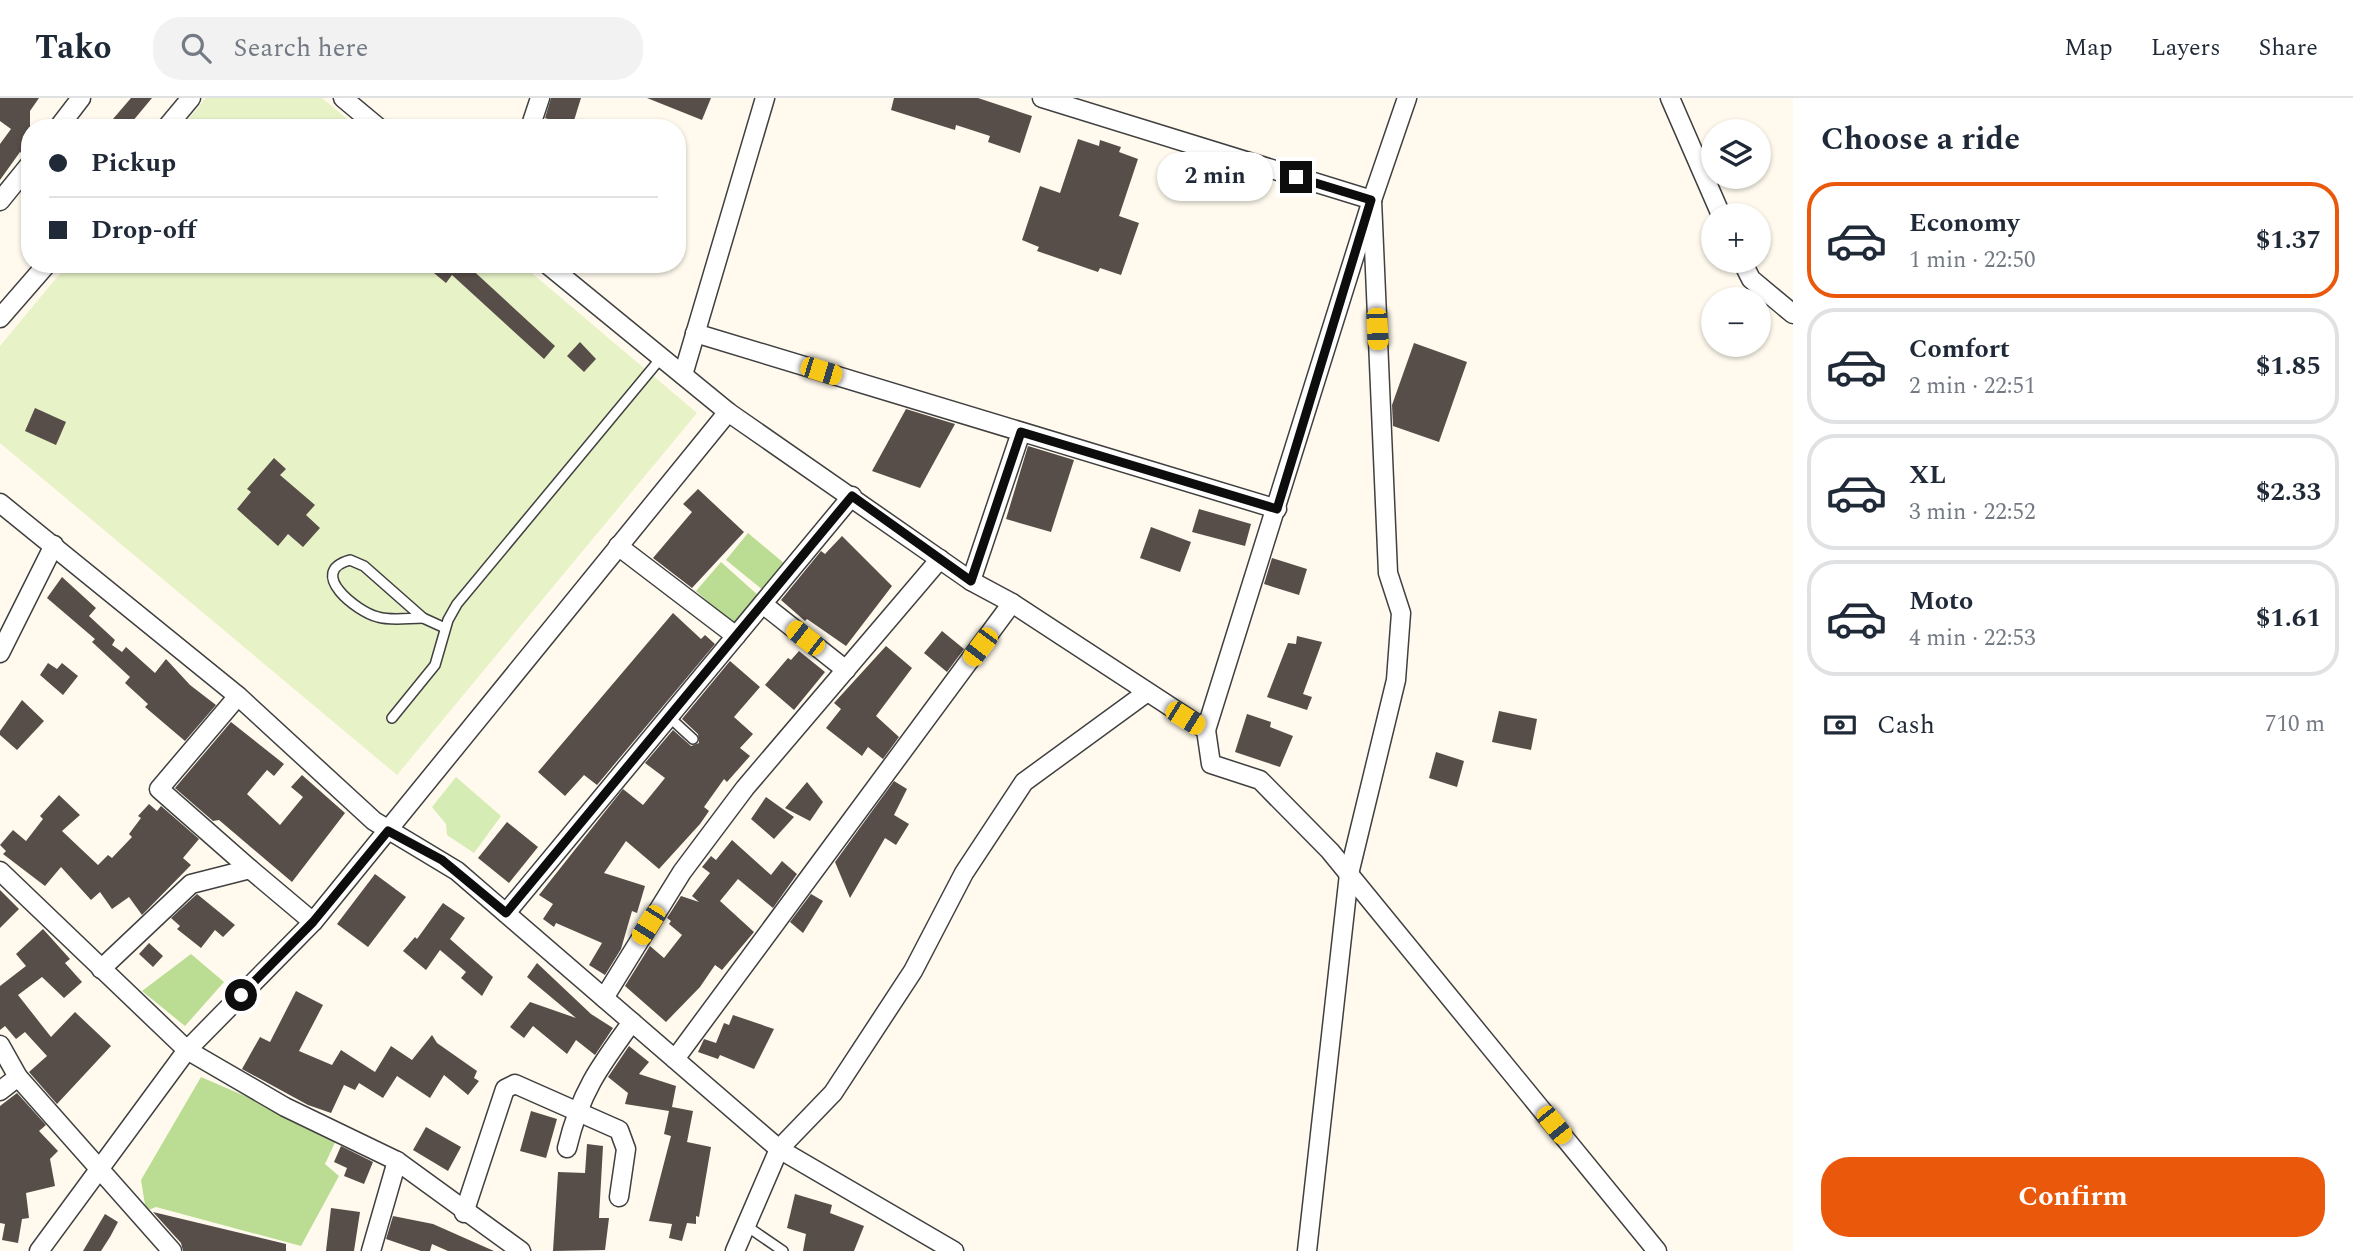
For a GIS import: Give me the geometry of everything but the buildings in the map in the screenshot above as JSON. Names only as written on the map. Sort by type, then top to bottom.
[{"type":"street","points":[[65,119],[81,98]]},
{"type":"street","points":[[174,119],[191,98]]},
{"type":"street","points":[[343,98],[368,119]]},
{"type":"street","points":[[533,119],[540,98]]},
{"type":"street","points":[[683,375],[765,98]]},
{"type":"street","points":[[1042,98],[1371,200]]},
{"type":"street","points":[[1407,98],[1371,200],[1206,730],[1211,764],[1261,779],[1287,804],[1349,873],[1657,1251]]},
{"type":"street","points":[[1670,98],[1716,203]]},
{"type":"street","points":[[0,201],[21,179]]},
{"type":"street","points":[[1307,1251],[1349,873],[1396,680],[1401,613],[1388,573],[1371,200]]},
{"type":"street","points":[[0,318],[39,273]]},
{"type":"street","points":[[558,273],[728,412],[971,581],[1012,603],[1206,730]]},
{"type":"street","points":[[1748,273],[1751,279],[1793,314]]},
{"type":"street","points":[[695,333],[1277,509]]},
{"type":"street","points":[[39,1251],[187,1050],[313,922],[728,412]]},
{"type":"street","points":[[971,581],[1021,432]]},
{"type":"street","points":[[506,913],[852,496]]},
{"type":"street","points":[[0,503],[238,696],[360,810],[388,831],[442,860],[506,913],[779,1149],[954,1251]]},
{"type":"street","points":[[0,653],[54,545]]},
{"type":"street","points":[[618,546],[736,636]]},
{"type":"street","points":[[604,998],[682,872],[745,788],[940,559]]},
{"type":"street","points":[[675,1059],[1012,603]]},
{"type":"street","points":[[764,605],[846,670]]},
{"type":"street","points":[[735,1251],[748,1227],[779,1149],[832,1093],[913,971],[964,873],[1024,782],[1146,693]]},
{"type":"street","points":[[238,696],[159,789],[313,922]]},
{"type":"street","points":[[101,969],[191,884],[250,869]]},
{"type":"street","points":[[0,871],[187,1050],[285,1107],[397,1161],[503,1245],[521,1251]]},
{"type":"street","points":[[567,1148],[576,1109],[588,1085],[632,1022]]},
{"type":"street","points":[[0,1045],[18,1077],[172,1251]]},
{"type":"street","points":[[0,1091],[18,1077]]},
{"type":"street","points":[[464,1213],[508,1086],[519,1084],[615,1126],[622,1134],[625,1149],[619,1197]]},
{"type":"street","points":[[371,1251],[397,1161]]},
{"type":"lane","points":[[391,718],[436,665],[445,628],[457,604],[661,358]]},
{"type":"lane","points":[[422,618],[383,619],[370,615],[336,588],[333,581],[337,566],[350,560],[358,562],[422,618],[445,628]]},
{"type":"lane","points":[[668,716],[693,739]]},
{"type":"lane","points":[[748,1227],[783,1251]]},
{"type":"green space","points":[[206,98],[322,98],[347,119],[188,119]]},
{"type":"green space","points":[[61,273],[532,273],[697,413],[397,775],[0,443],[0,346]]},
{"type":"green space","points":[[748,533],[785,564],[764,591],[726,560]]},
{"type":"green space","points":[[721,562],[760,597],[735,626],[696,591]]},
{"type":"green space","points":[[456,777],[501,816],[474,853],[447,835],[446,824],[432,807]]},
{"type":"green space","points":[[191,954],[224,982],[185,1026],[142,991]]},
{"type":"green space","points":[[201,1077],[338,1136],[325,1164],[339,1176],[301,1246],[156,1207],[146,1211],[141,1180]]},
{"type":"route","points":[[241,995],[313,922],[388,831],[442,860],[506,913],[852,496],[971,581],[1021,432],[1277,509],[1371,200],[1296,177]]}]
